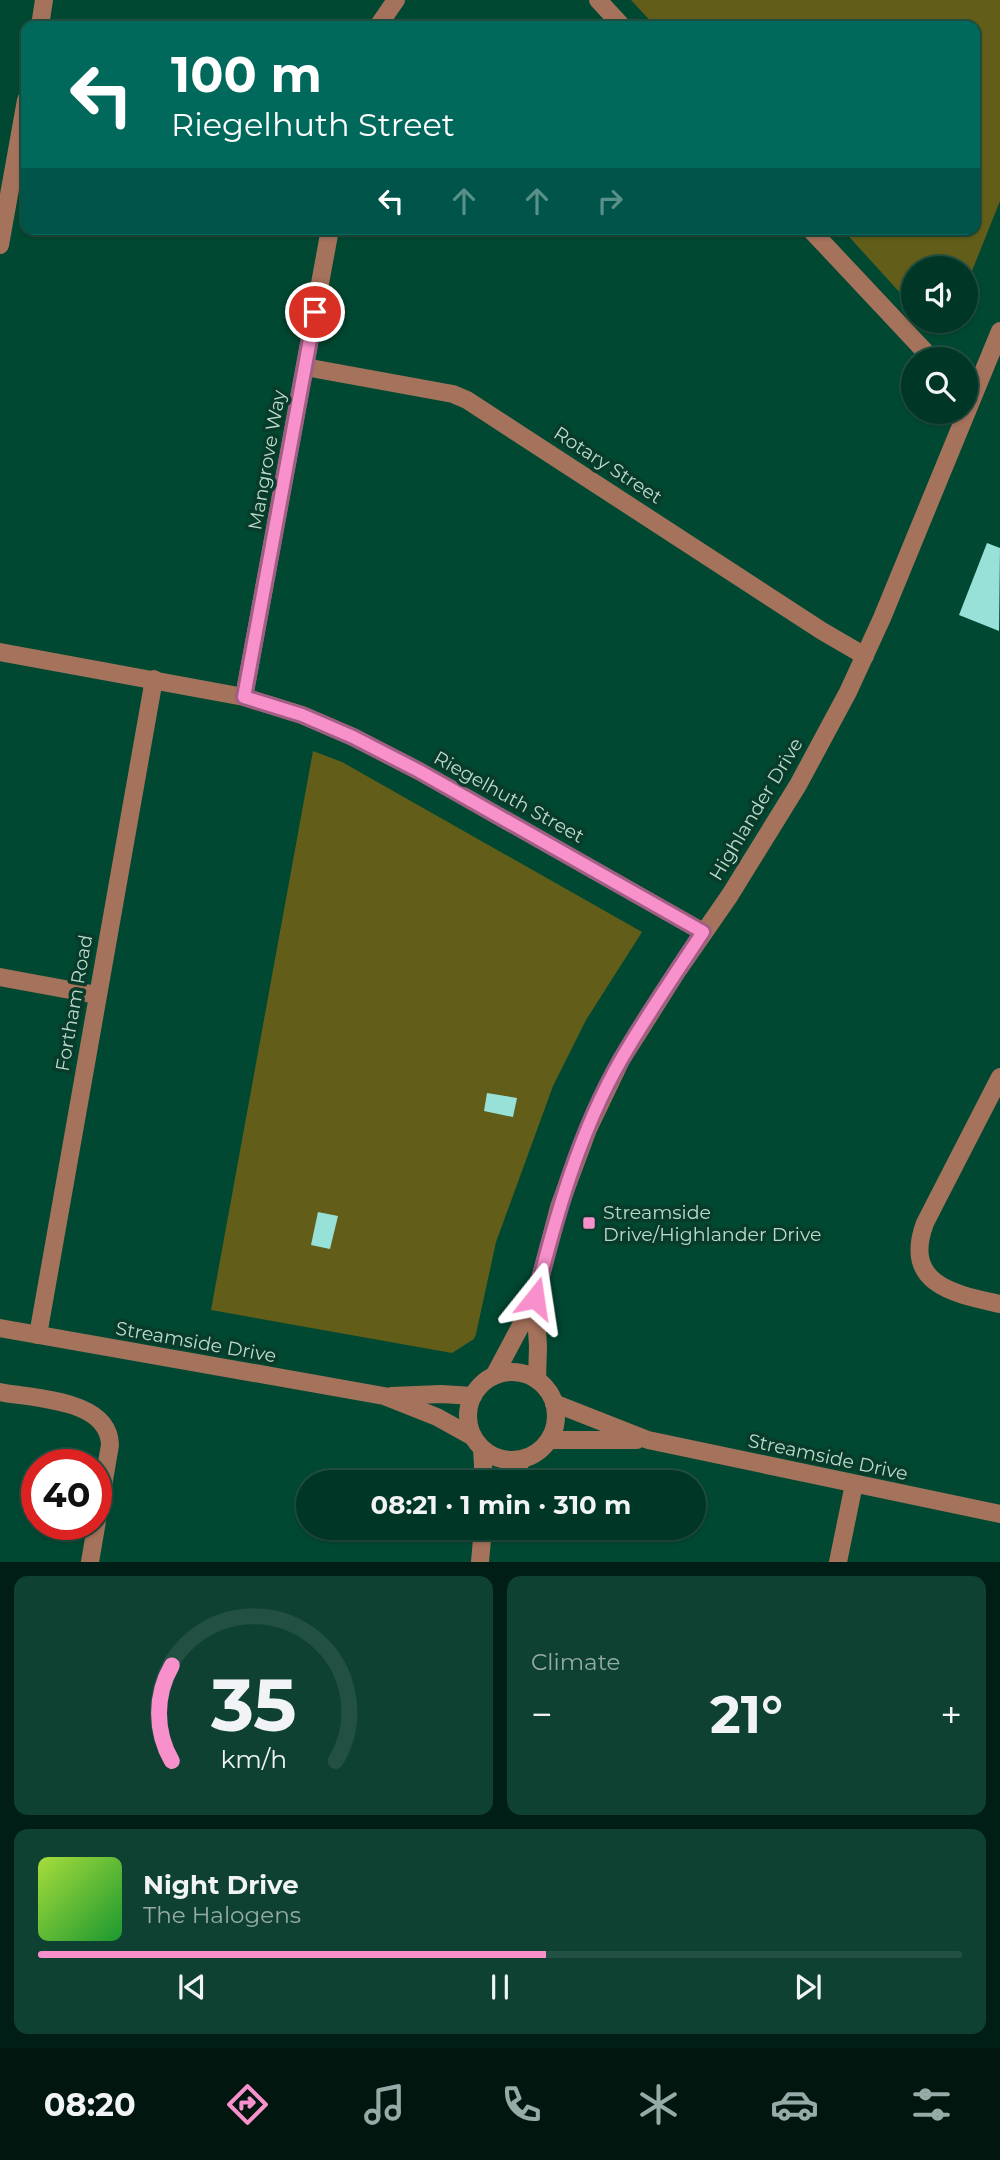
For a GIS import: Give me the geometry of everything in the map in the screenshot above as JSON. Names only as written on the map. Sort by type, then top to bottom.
[{"type":"street","points":[[41,21],[44,0]]},
{"type":"street","points":[[381,21],[396,0]]},
{"type":"street","points":[[598,0],[617,21]]},
{"type":"street","points":[[0,245],[21,128]]},
{"type":"street","name":"Mangrove Way","points":[[244,697],[329,235]]},
{"type":"street","points":[[816,235],[921,347]]},
{"type":"street","name":"Highlander Drive","points":[[978,371],[1000,331]]},
{"type":"street","name":"Rotary Street","points":[[305,367],[453,394],[467,400],[822,631],[866,656]]},
{"type":"street","name":"Highlander Drive","points":[[494,1376],[535,1298],[559,1207],[588,1129],[621,1060],[703,932],[730,895],[797,785],[866,656],[956,424]]},
{"type":"street","name":"Riegelhuth Street","points":[[0,652],[244,697],[302,715],[364,742],[455,791],[703,932]]},
{"type":"street","name":"Fortham Road","points":[[38,1335],[154,679]]},
{"type":"street","points":[[0,977],[97,995]]},
{"type":"street","points":[[1000,1077],[925,1223],[919,1248],[928,1276],[938,1286],[955,1294],[1000,1304]]},
{"type":"street","name":"Highlander Drive","points":[[535,1298],[537,1380]]},
{"type":"street","name":"Streamside Drive","points":[[0,1328],[384,1396],[438,1417],[478,1443]]},
{"type":"street","points":[[478,1443],[494,1456],[508,1460],[522,1459],[542,1448],[554,1429],[556,1416],[548,1390],[537,1380],[516,1373],[494,1376],[482,1384],[468,1409],[468,1423],[478,1443],[482,1470]]},
{"type":"street","points":[[0,1392],[85,1409],[104,1423],[110,1445],[90,1562]]},
{"type":"street","name":"Streamside Drive","points":[[384,1396],[473,1396]]},
{"type":"street","name":"Streamside Drive","points":[[554,1403],[648,1440],[1000,1514]]},
{"type":"street","name":"Streamside Drive","points":[[549,1440],[648,1440]]},
{"type":"street","points":[[518,1470],[522,1459]]},
{"type":"street","points":[[838,1562],[854,1484]]},
{"type":"shaded area","points":[[631,0],[1000,0],[1000,201],[978,256],[901,256],[901,294],[847,235],[980,235],[980,21],[650,21]]},
{"type":"shaded area","points":[[313,751],[342,762],[642,932],[586,1020],[553,1086],[496,1242],[476,1334],[474,1339],[452,1353],[211,1310]]},
{"type":"building","points":[[987,543],[1000,548],[999,631],[959,615]]},
{"type":"building","points":[[487,1093],[517,1098],[513,1117],[484,1111]]},
{"type":"building","points":[[318,1212],[338,1216],[330,1249],[311,1245]]},
{"type":"place","name":"Streamside Drive/Highlander Drive","points":[[589,1223]]},
{"type":"route","points":[[315,312],[244,697],[302,715],[353,737],[419,771],[703,932],[621,1060],[588,1129],[559,1207],[535,1298]]}]
